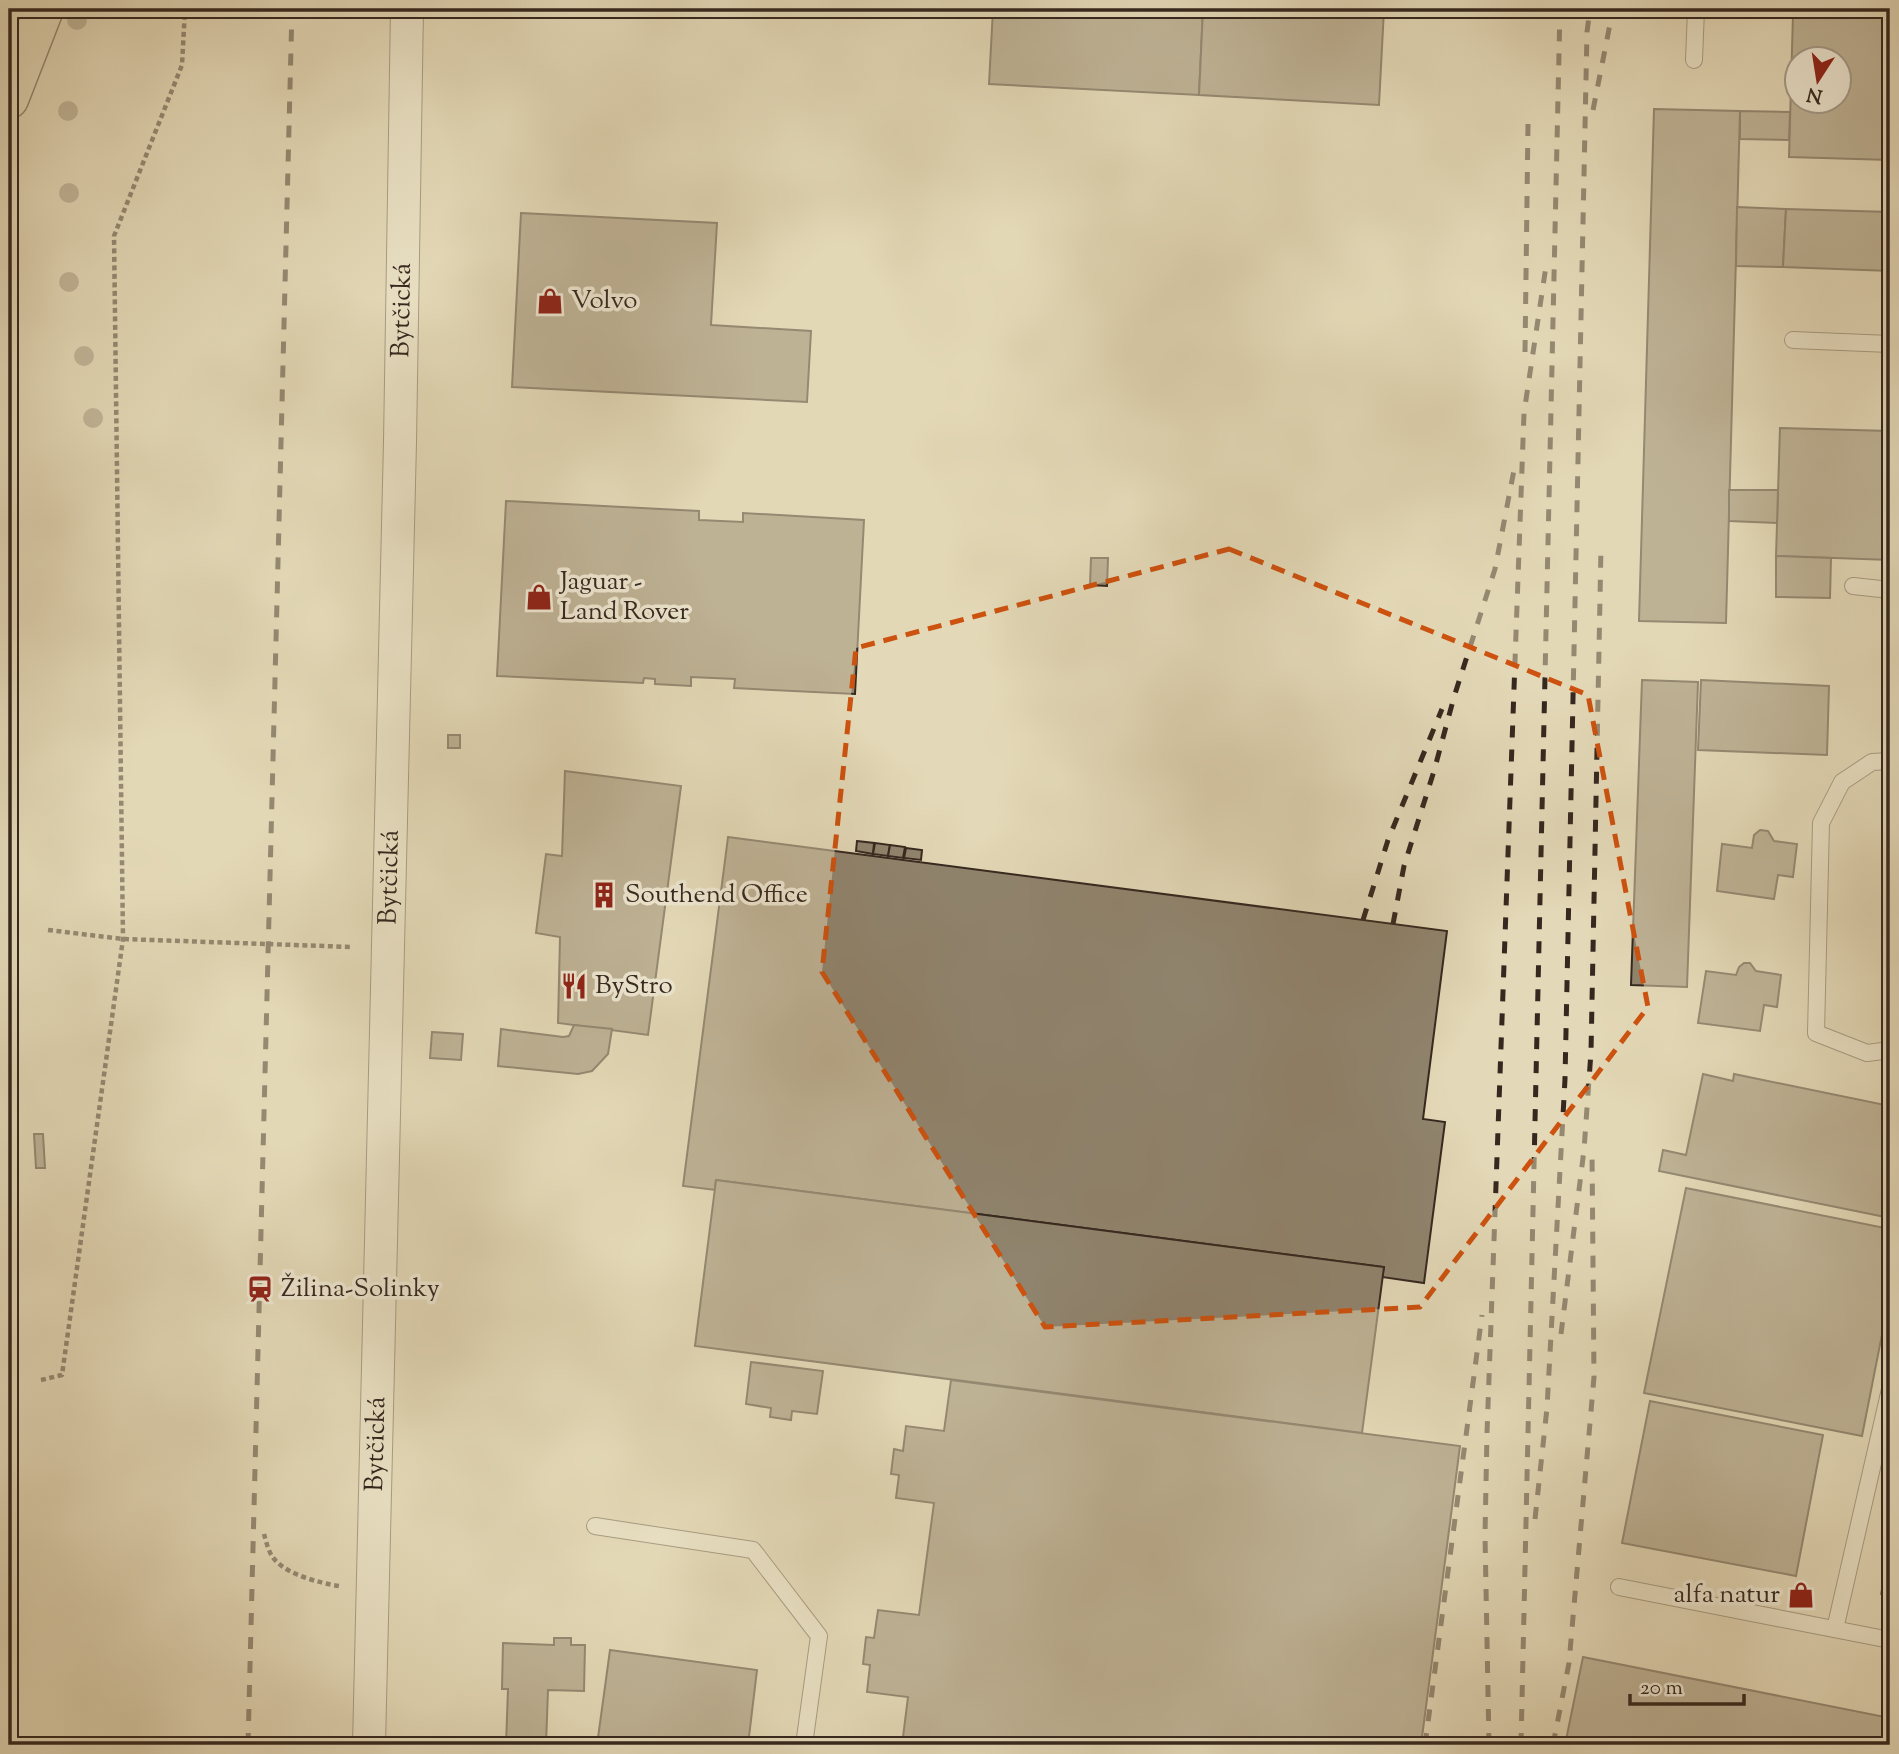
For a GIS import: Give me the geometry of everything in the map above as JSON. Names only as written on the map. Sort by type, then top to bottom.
[{"type":"main road","points":[[9,99],[44,9]]},
{"type":"street","name":"Bytčická","points":[[369,1745],[407,9]]},
{"type":"lane","points":[[1694,60],[1696,9]]},
{"type":"lane","points":[[1793,340],[1890,344]]},
{"type":"lane","points":[[1853,586],[1890,590]]},
{"type":"lane","points":[[1890,761],[1872,762],[1842,782],[1821,823],[1816,1033],[1867,1053],[1890,1050]]},
{"type":"lane","points":[[1835,1629],[1885,1435],[1890,1389]]},
{"type":"lane","points":[[595,1526],[753,1550],[819,1636],[804,1745]]},
{"type":"lane","points":[[1619,1587],[1890,1640]]},
{"type":"path","points":[[41,1380],[62,1375],[123,939],[114,236],[181,65],[185,9]]},
{"type":"path","points":[[48,930],[123,939],[351,947],[358,951]]},
{"type":"path","points":[[264,1534],[272,1558],[294,1573],[318,1583],[340,1587]]},
{"type":"highlighted area","points":[[1229,549],[1588,695],[1648,1007],[1420,1307],[1045,1327],[822,972],[856,648]]},
{"type":"building","points":[[993,9],[1203,9],[1199,95],[989,84]]},
{"type":"building","points":[[1203,9],[1384,9],[1379,105],[1199,95]]},
{"type":"building","points":[[1793,14],[1890,17],[1890,160],[1789,157],[1790,116],[1854,116],[1854,46],[1792,46]]},
{"type":"building","points":[[1654,109],[1740,111],[1726,623],[1639,621]]},
{"type":"building","points":[[1740,111],[1784,112],[1784,116],[1790,116],[1789,140],[1740,139]]},
{"type":"building","points":[[1737,207],[1786,209],[1783,267],[1736,266]]},
{"type":"building","points":[[1786,209],[1890,212],[1890,271],[1783,267]]},
{"type":"building","points":[[521,213],[717,223],[711,325],[811,331],[807,402],[512,387]]},
{"type":"building","points":[[1780,428],[1890,431],[1890,560],[1776,556]]},
{"type":"building","points":[[1729,490],[1778,490],[1777,523],[1729,521]]},
{"type":"building","points":[[506,501],[699,511],[699,520],[743,522],[743,513],[864,520],[855,694],[734,688],[735,679],[691,677],[691,686],[655,684],[655,679],[644,678],[643,683],[497,676]]},
{"type":"building","points":[[1776,556],[1831,558],[1830,598],[1776,597]]},
{"type":"building","points":[[1091,558],[1108,558],[1107,586],[1090,585]]},
{"type":"building","points":[[1642,680],[1698,682],[1687,987],[1631,985]]},
{"type":"building","points":[[1701,680],[1829,686],[1827,755],[1698,750]]},
{"type":"building","points":[[448,735],[460,735],[460,748],[448,748]]},
{"type":"building","name":"Southend Office","points":[[565,771],[681,786],[648,1035],[558,1023],[560,937],[536,933],[546,854],[562,856]]},
{"type":"building","points":[[1760,830],[1768,831],[1774,841],[1797,844],[1793,877],[1778,875],[1774,899],[1717,891],[1722,844],[1752,848],[1754,835]]},
{"type":"building","points":[[728,837],[1447,931],[1423,1119],[1445,1122],[1424,1283],[1382,1277],[1384,1267],[716,1180],[715,1190],[683,1186]]},
{"type":"building","points":[[857,841],[874,843],[873,854],[856,851]]},
{"type":"building","points":[[875,843],[890,845],[888,856],[873,854]]},
{"type":"building","points":[[890,845],[905,847],[903,858],[888,856]]},
{"type":"building","points":[[906,848],[922,850],[921,860],[904,858]]},
{"type":"building","points":[[1744,963],[1750,963],[1756,971],[1781,975],[1777,1007],[1764,1005],[1760,1031],[1698,1023],[1706,971],[1736,975]]},
{"type":"building","points":[[574,1025],[612,1029],[608,1054],[592,1071],[578,1074],[498,1066],[501,1029],[563,1037],[569,1036]]},
{"type":"building","points":[[432,1032],[463,1034],[461,1060],[430,1058]]},
{"type":"building","points":[[1703,1074],[1733,1081],[1734,1074],[1890,1106],[1890,1218],[1659,1171],[1663,1150],[1686,1155]]},
{"type":"building","points":[[34,1134],[43,1134],[45,1168],[36,1168]]},
{"type":"building","points":[[716,1180],[1384,1267],[1362,1433],[695,1346]]},
{"type":"building","points":[[1686,1188],[1890,1229],[1890,1294],[1862,1436],[1644,1393]]},
{"type":"building","points":[[751,1362],[823,1371],[817,1414],[792,1411],[791,1420],[770,1417],[771,1408],[746,1404]]},
{"type":"building","points":[[951,1380],[1460,1446],[1421,1745],[902,1745],[908,1697],[867,1692],[870,1665],[863,1664],[866,1637],[874,1638],[878,1610],[919,1615],[934,1503],[896,1498],[899,1475],[891,1474],[894,1449],[903,1451],[906,1426],[944,1431]]},
{"type":"building","points":[[1650,1401],[1823,1435],[1796,1576],[1622,1543]]},
{"type":"building","points":[[1890,1550],[1890,1596],[1881,1594]]},
{"type":"building","points":[[554,1638],[571,1638],[571,1645],[585,1645],[584,1691],[548,1690],[546,1745],[506,1745],[508,1689],[502,1689],[503,1643],[554,1645]]},
{"type":"building","points":[[610,1650],[757,1670],[748,1745],[597,1745]]},
{"type":"building","points":[[1583,1657],[1890,1718],[1890,1745],[1565,1745]]},
{"type":"railway","points":[[248,1745],[292,9]]},
{"type":"railway","points":[[1521,1745],[1560,9]]},
{"type":"railway","points":[[1535,1519],[1547,1408],[1565,1079],[1587,32],[1590,9]]},
{"type":"railway","points":[[1593,110],[1613,9]]},
{"type":"railway","points":[[1525,352],[1528,124]]},
{"type":"railway","points":[[1489,1745],[1485,1535],[1487,1433],[1524,413],[1546,266]]},
{"type":"railway","points":[[1393,924],[1404,866],[1495,569],[1514,470]]},
{"type":"railway","points":[[1561,1334],[1584,1150],[1591,1052],[1601,548]]},
{"type":"railway","points":[[1363,920],[1388,840],[1442,709]]},
{"type":"railway","points":[[1553,1745],[1569,1663],[1594,1377],[1592,1150]]},
{"type":"railway","points":[[1425,1745],[1482,1315]]},
{"type":"place","name":"Volvo","points":[[550,301]]},
{"type":"place","name":"Jaguar - Land Rover","points":[[539,597]]},
{"type":"place","name":"Southend Office","points":[[604,895]]},
{"type":"place","name":"ByStro","points":[[574,986]]},
{"type":"place","name":"Žilina-Solinky","points":[[260,1289]]},
{"type":"place","name":"alfa natur","points":[[1801,1595]]}]
